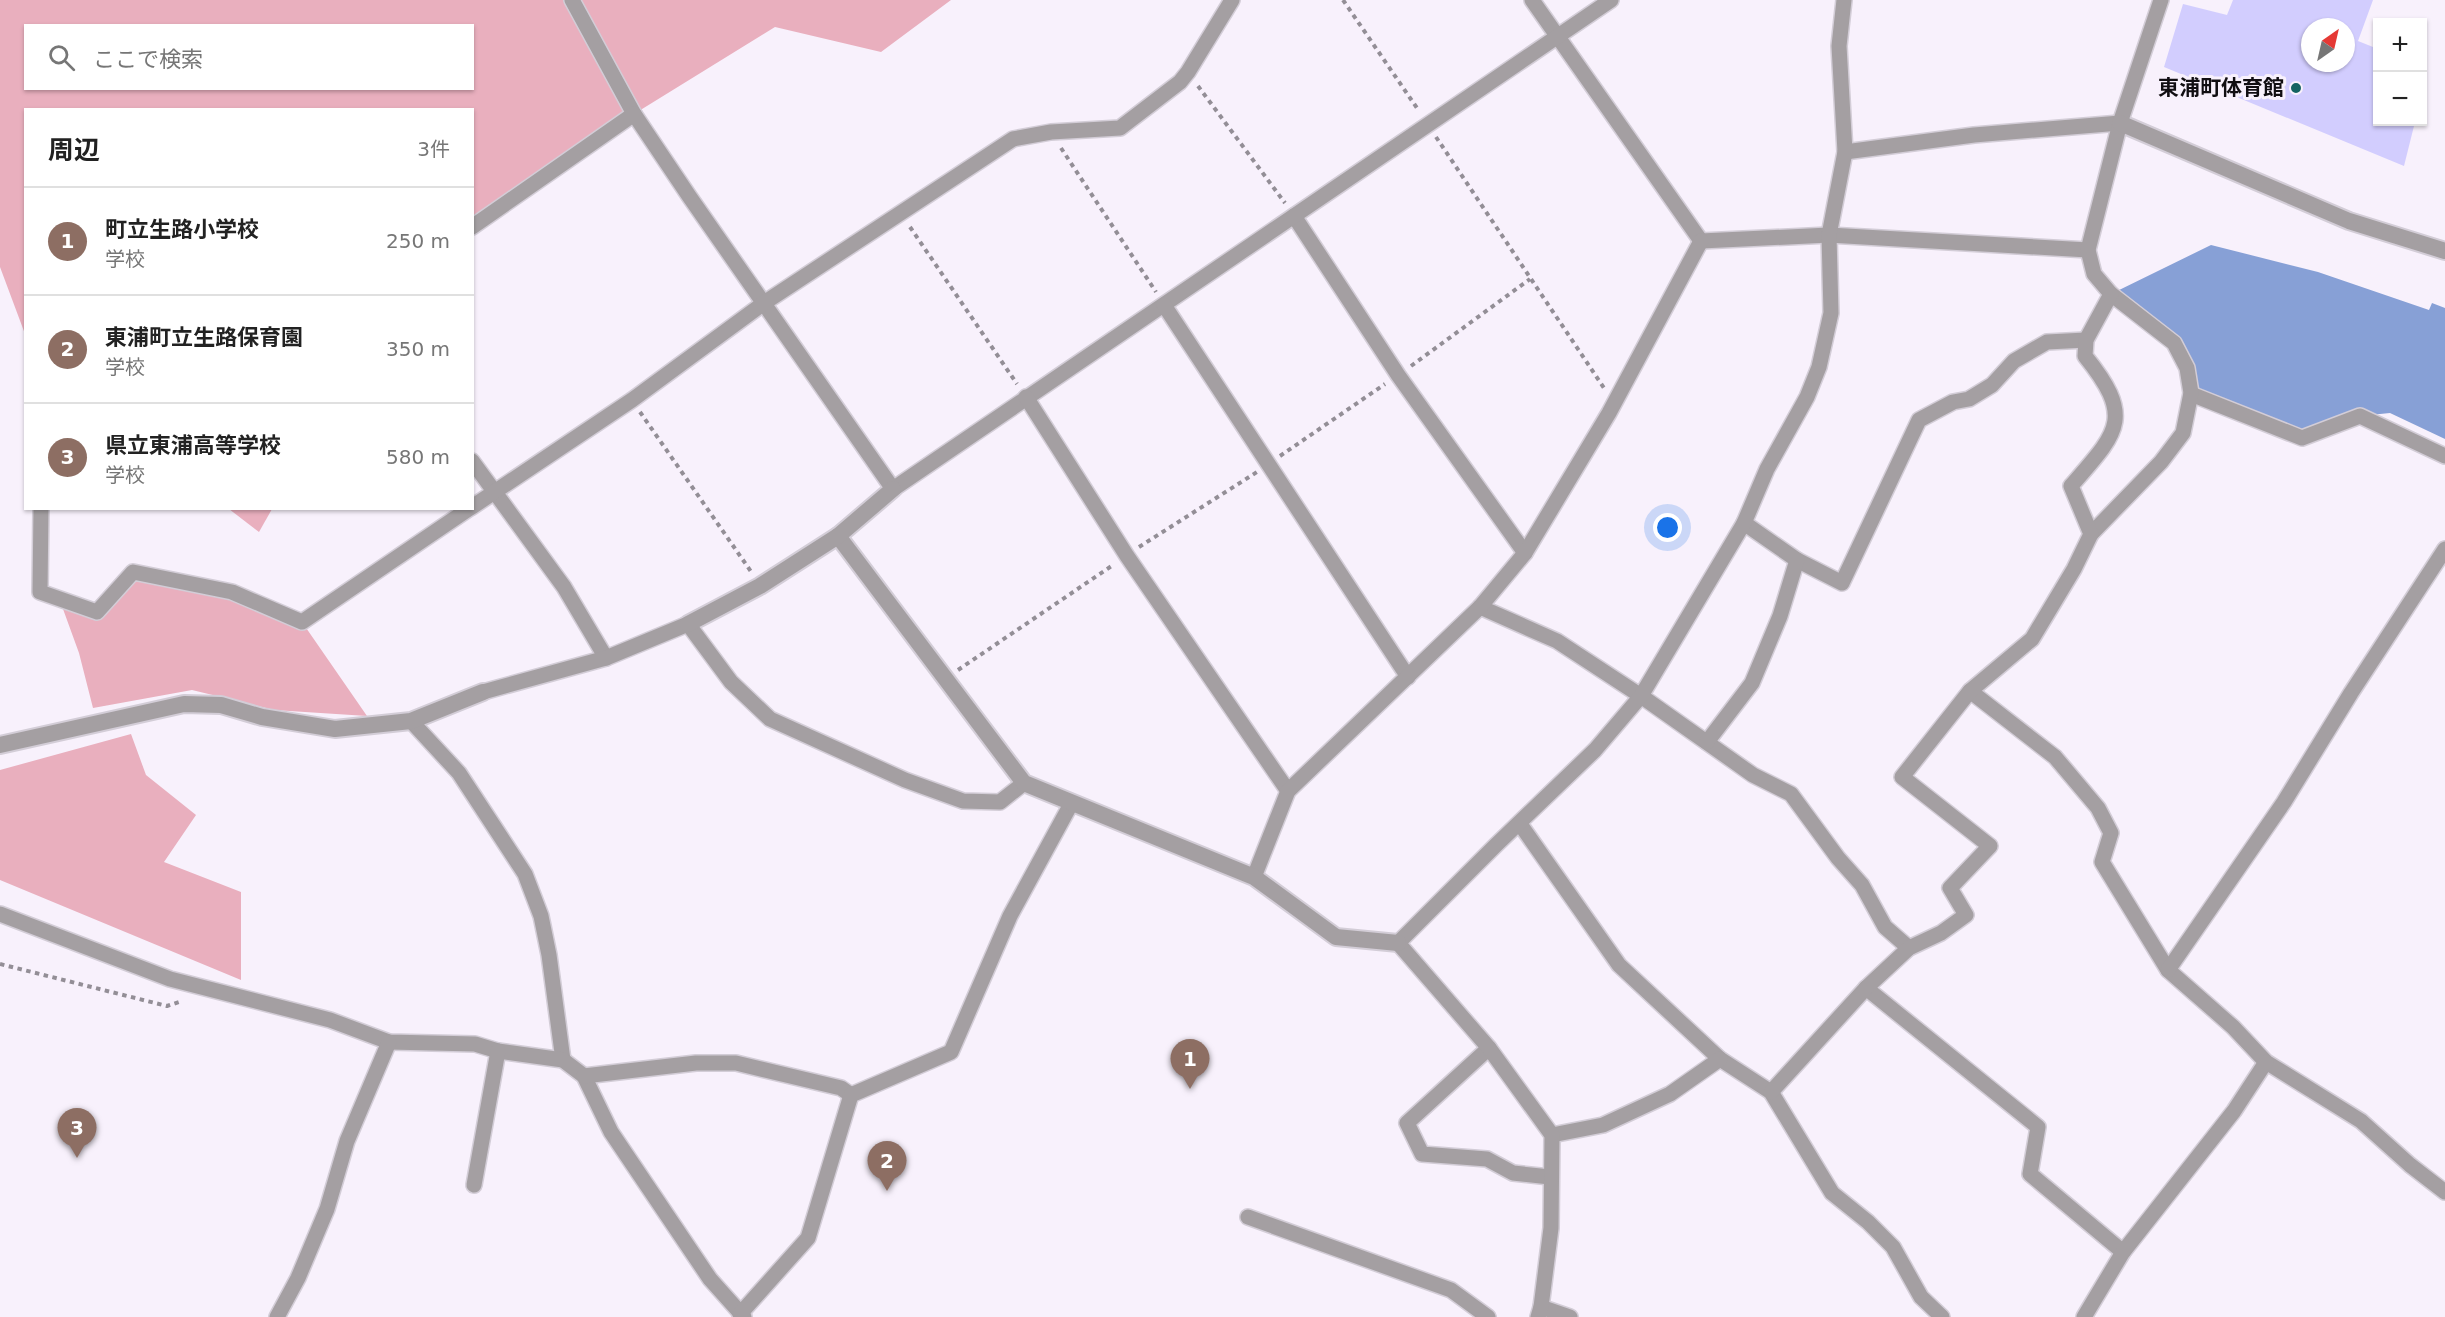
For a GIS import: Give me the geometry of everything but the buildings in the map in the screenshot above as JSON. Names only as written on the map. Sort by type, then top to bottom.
[{"type":"street","points":[[572,0],[634,114],[893,489]]},
{"type":"street","points":[[474,506],[632,400],[764,303],[1012,139],[1051,132],[1119,128],[1180,82],[1232,0]]},
{"type":"street","points":[[1532,0],[1701,242]]},
{"type":"street","points":[[0,746],[184,704],[221,705],[262,717],[336,729],[411,721],[483,692],[606,658],[688,624],[760,586],[838,536],[893,489],[1611,0]]},
{"type":"street","points":[[1398,943],[1595,750],[1641,696],[1744,523],[1767,469],[1807,397],[1819,367],[1831,313],[1829,235],[1845,152],[1839,46],[1844,0]]},
{"type":"street","points":[[1772,1092],[1866,988],[1909,948],[1941,933],[1966,915],[1950,888],[1990,846],[1902,777],[1970,691],[2032,639],[2074,569],[2091,534],[2160,462],[2183,433],[2191,394],[2187,368],[2174,343],[2111,294],[2094,274],[2088,250],[2120,123],[2161,0]]},
{"type":"street","points":[[474,226],[634,114]]},
{"type":"street","points":[[1845,152],[1974,135],[2120,123],[2349,221],[2445,251]]},
{"type":"street","points":[[1294,216],[1398,375],[1525,553]]},
{"type":"street","points":[[1701,242],[1829,235],[2088,250]]},
{"type":"street","points":[[1254,877],[1288,791],[1480,607],[1525,553],[1615,403],[1701,242]]},
{"type":"street","points":[[2091,534],[2071,486],[2106,446],[2115,423],[2116,408],[2105,381],[2085,356],[2086,340],[2111,294]]},
{"type":"street","points":[[1164,305],[1408,677]]},
{"type":"street","points":[[1744,523],[1797,560],[1842,583],[1919,420],[1953,402],[1969,399],[1984,390],[1992,385],[2014,361],[2047,342],[2086,340]]},
{"type":"street","points":[[2191,394],[2302,438],[2360,416],[2445,456]]},
{"type":"street","points":[[1026,397],[1127,556],[1288,791]]},
{"type":"street","points":[[474,464],[564,587],[606,658]]},
{"type":"street","points":[[41,510],[40,592],[97,612],[133,572],[232,592],[302,622],[468,510]]},
{"type":"street","points":[[838,536],[1024,783],[1254,877],[1336,937],[1398,943],[1489,1048],[1552,1135],[1551,1228],[1540,1312],[1570,1317]]},
{"type":"street","points":[[2168,970],[2284,802],[2351,693],[2445,549]]},
{"type":"street","points":[[1707,742],[1752,683],[1780,616],[1797,560]]},
{"type":"street","points":[[1480,607],[1557,641],[1641,696],[1753,775],[1791,794],[1838,858],[1862,885],[1885,927],[1909,948]]},
{"type":"street","points":[[688,624],[731,682],[770,719],[905,780],[963,801],[1000,802],[1024,783]]},
{"type":"street","points":[[1970,691],[2055,758],[2098,808],[2111,833],[2102,862],[2168,970],[2233,1027],[2266,1062],[2361,1121],[2410,1165],[2445,1192]]},
{"type":"street","points":[[411,721],[459,773],[525,874],[541,916],[549,955],[563,1060]]},
{"type":"street","points":[[850,1095],[951,1053],[1010,916],[1071,804]]},
{"type":"street","points":[[1520,824],[1619,965],[1720,1059],[1772,1092],[1832,1193],[1868,1222],[1893,1247],[1921,1298],[1942,1317]]},
{"type":"street","points":[[0,914],[170,979],[330,1020],[389,1042],[475,1044],[498,1051],[563,1060],[584,1076],[611,1132],[710,1279],[742,1315],[808,1238],[850,1095]]},
{"type":"street","points":[[1866,988],[2038,1127],[2030,1174],[2123,1252]]},
{"type":"street","points":[[277,1317],[298,1278],[327,1209],[347,1141],[389,1042]]},
{"type":"street","points":[[1489,1048],[1407,1122],[1412,1133],[1422,1154],[1487,1160],[1513,1173],[1550,1177]]},
{"type":"street","points":[[474,1185],[498,1051]]},
{"type":"street","points":[[1552,1135],[1603,1125],[1670,1094],[1720,1059]]},
{"type":"street","points":[[584,1076],[696,1063],[736,1062],[841,1088],[850,1095]]},
{"type":"street","points":[[2084,1317],[2123,1252],[2234,1111],[2266,1062]]},
{"type":"street","points":[[1248,1217],[1451,1290],[1488,1317]]},
{"type":"path","points":[[1343,0],[1615,403]]},
{"type":"path","points":[[1188,72],[1294,216]]},
{"type":"path","points":[[1051,132],[1164,305]]},
{"type":"path","points":[[900,213],[1026,397]]},
{"type":"path","points":[[945,679],[1127,556],[1268,465],[1398,375],[1530,279]]},
{"type":"path","points":[[632,400],[760,586]]},
{"type":"path","points":[[0,964],[167,1006],[186,999]]},
{"type":"shaded area","points":[[0,0],[951,0],[881,52],[775,27],[634,114],[474,226],[474,108],[24,108],[24,331],[0,267]]},
{"type":"shaded area","points":[[230,510],[271,510],[259,532]]},
{"type":"shaded area","points":[[133,572],[233,593],[302,622],[367,716],[274,710],[192,690],[93,708],[79,653],[63,609],[40,592],[97,612]]},
{"type":"shaded area","points":[[131,734],[146,775],[196,815],[164,862],[241,892],[241,980],[0,880],[0,770]]},
{"type":"water","points":[[2211,245],[2318,272],[2429,310],[2432,303],[2445,308],[2445,439],[2390,413],[2360,416],[2302,438],[2191,394],[2174,343],[2111,294]]},
{"type":"place","name":"東浦町体育館","points":[[2296,88]]},
{"type":"place","name":"町立生路小学校","points":[[1190,1089]]},
{"type":"place","name":"県立東浦高等学校","points":[[77,1158]]},
{"type":"place","name":"東浦町立生路保育園","points":[[887,1191]]}]
